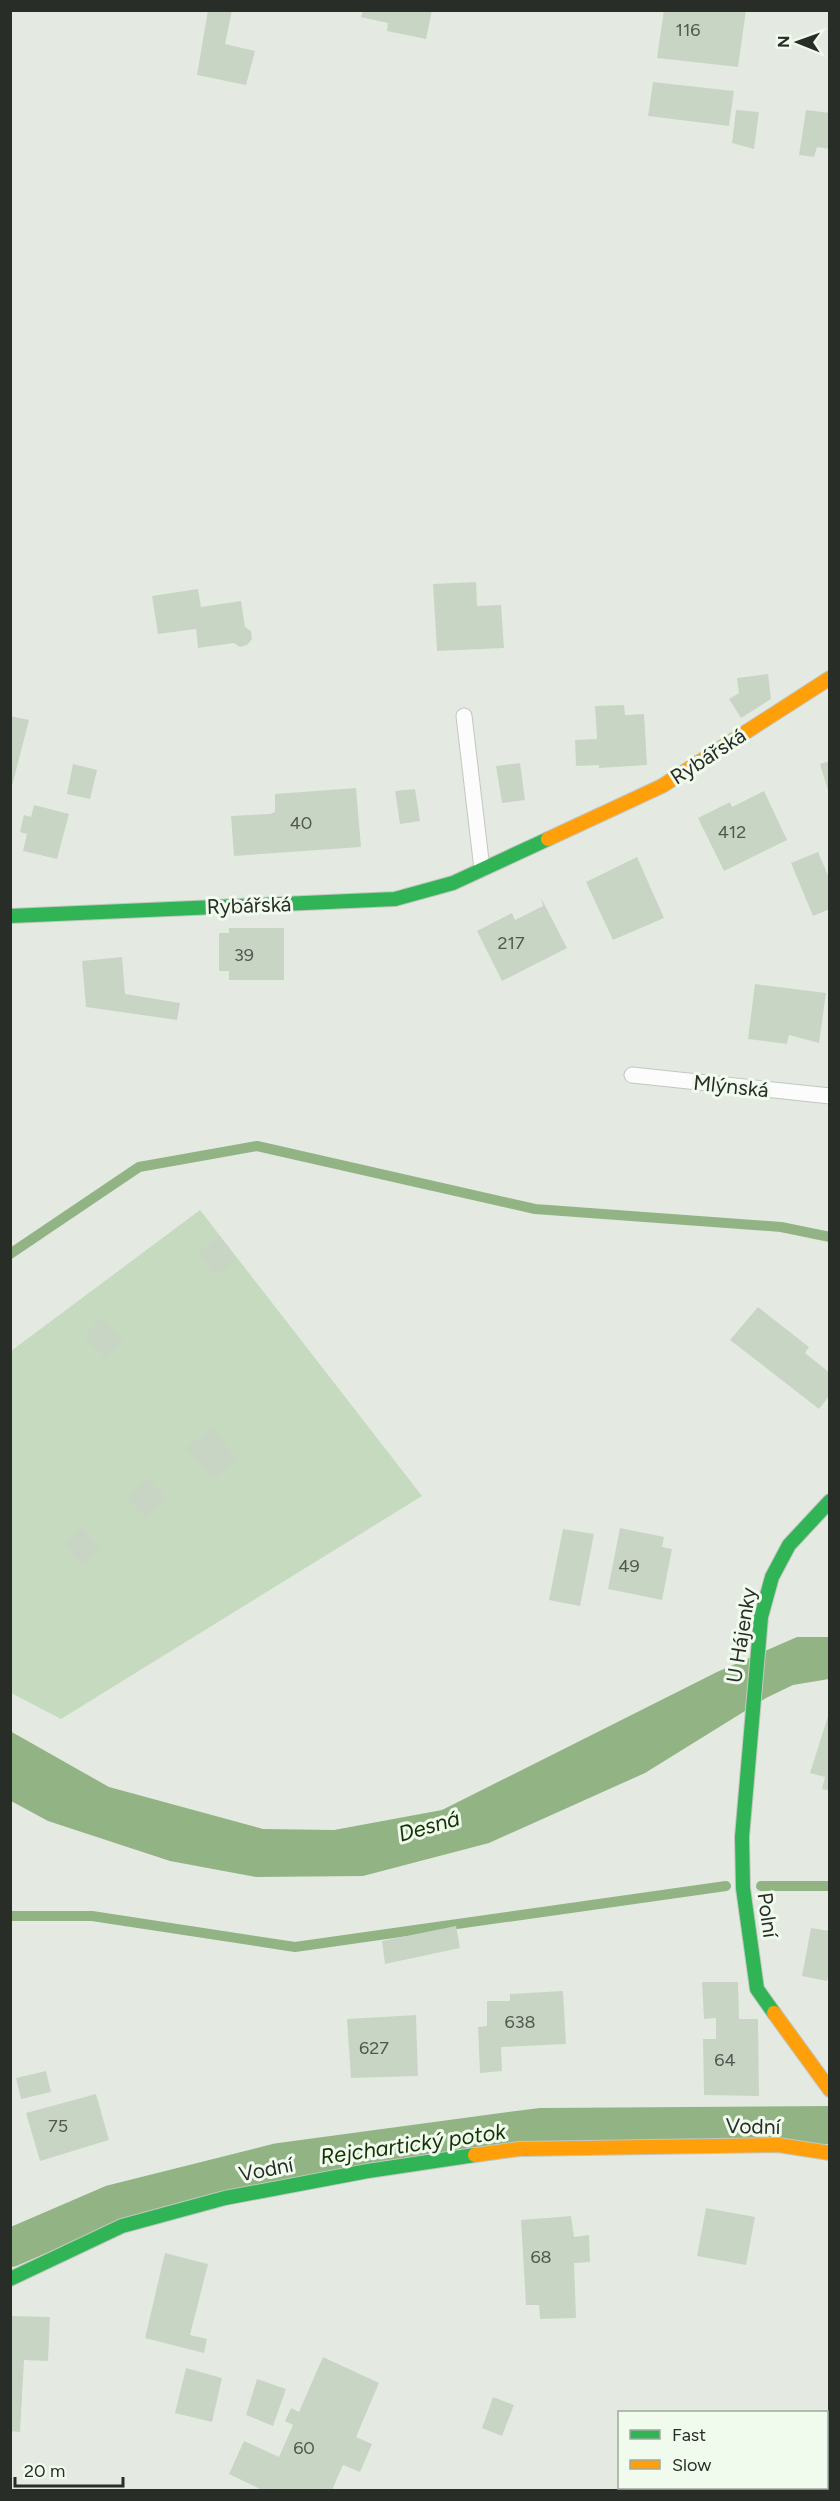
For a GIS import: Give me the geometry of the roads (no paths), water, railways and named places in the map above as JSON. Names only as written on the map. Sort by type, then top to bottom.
[{"type":"street","name":"Rybářská","points":[[10,916],[79,911],[395,900],[453,883],[662,786],[830,678]]},
{"type":"street","name":"U Hájenky","points":[[750,1723],[761,1617],[772,1577],[789,1545],[830,1501]]},
{"type":"street","name":"Polní","points":[[750,1723],[742,1837],[743,1888],[757,1989],[830,2090]]},
{"type":"street","name":"Vodní","points":[[10,2278],[122,2226],[225,2198],[403,2166],[519,2149],[778,2145],[830,2152]]},
{"type":"lane","points":[[464,716],[482,869]]},
{"type":"lane","name":"Mlýnská","points":[[632,1076],[830,1096]]},
{"type":"water","name":"Desná","points":[[797,1637],[829,1637],[829,1679],[793,1685],[766,1698],[645,1773],[489,1843],[363,1876],[256,1877],[170,1861],[48,1821],[11,1801],[10,1731],[109,1787],[263,1829],[334,1830],[442,1810],[717,1672]]},
{"type":"waterway","points":[[10,1254],[139,1167],[257,1146],[535,1209],[781,1227],[830,1237]]},
{"type":"waterway","points":[[10,1916],[92,1916],[295,1947],[726,1886]]},
{"type":"waterway","points":[[761,1886],[830,1886]]},
{"type":"waterway","name":"Rejchartický potok","points":[[10,2248],[112,2204],[279,2162],[540,2127],[830,2125]]}]
